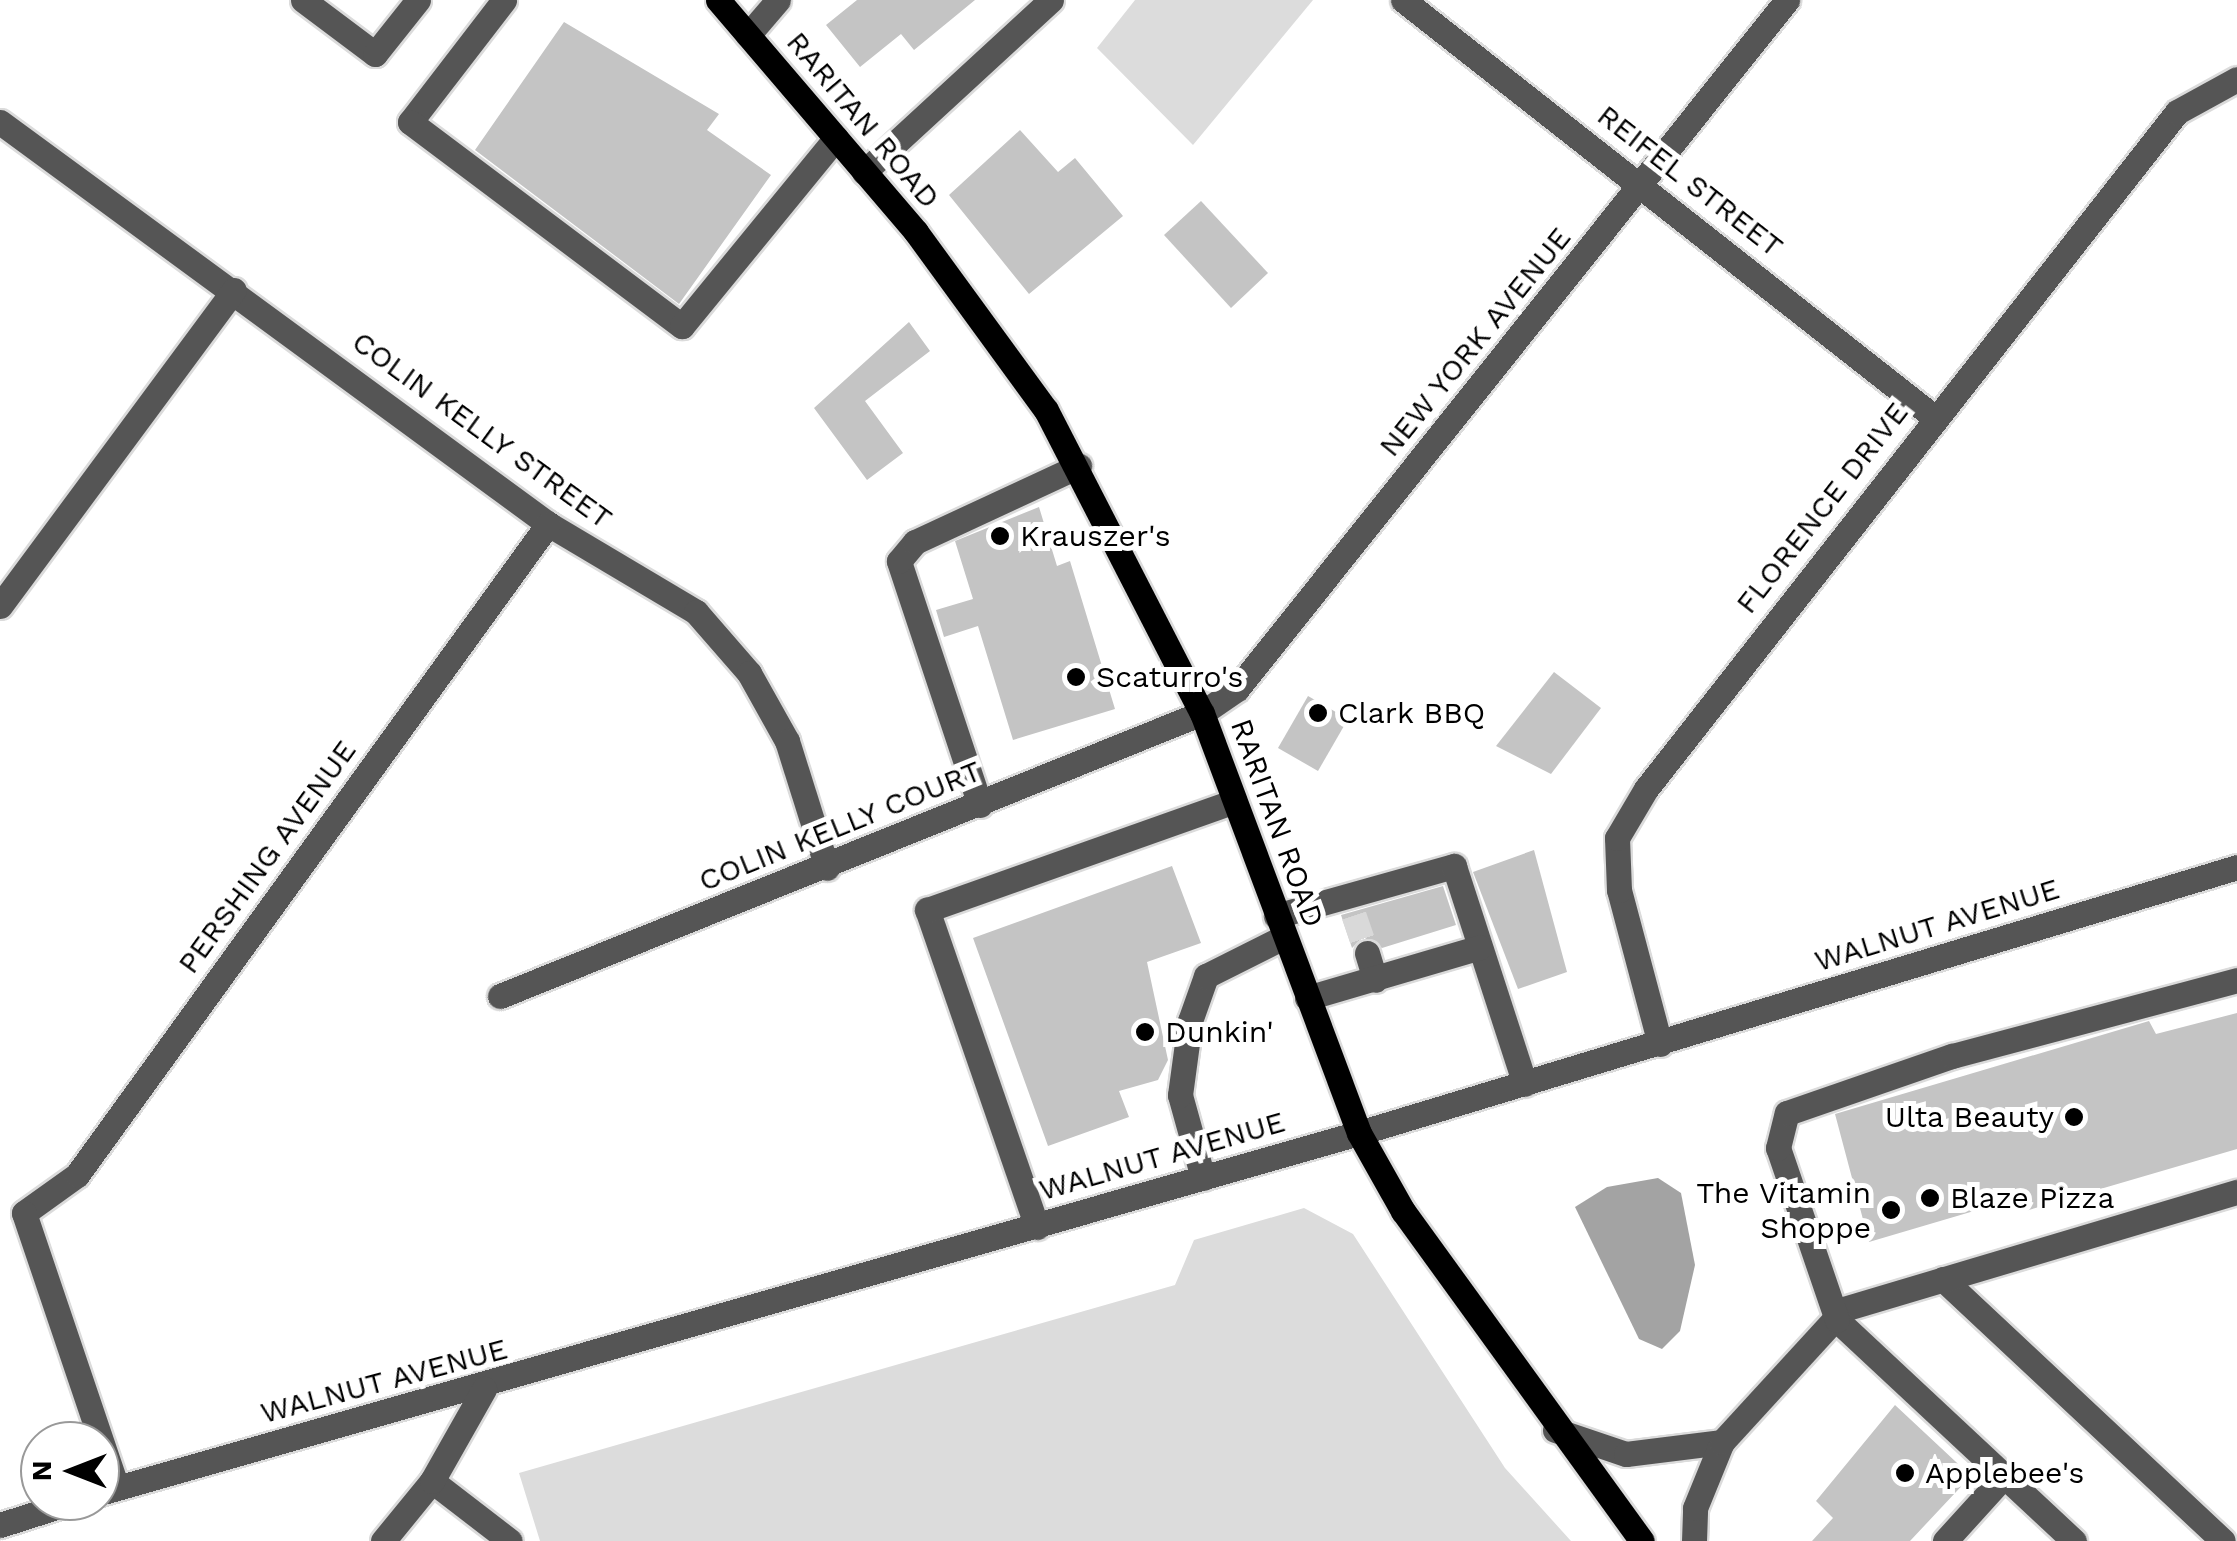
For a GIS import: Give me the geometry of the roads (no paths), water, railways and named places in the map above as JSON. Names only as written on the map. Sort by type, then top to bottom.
[{"type":"main road","name":"RARITAN ROAD","points":[[718,0],[864,172],[1007,352],[1079,466],[1202,713],[1359,1132],[1556,1430],[1642,1541]]},
{"type":"street","points":[[303,0],[374,54],[418,0]]},
{"type":"street","points":[[504,0],[410,122],[682,326],[836,138]]},
{"type":"street","points":[[748,35],[778,0]]},
{"type":"street","points":[[864,172],[1051,0]]},
{"type":"street","name":"REIFEL STREET","points":[[1403,0],[1643,184],[1934,416]]},
{"type":"street","name":"NEW YORK AVENUE","points":[[1202,713],[1253,672],[1788,0]]},
{"type":"street","name":"FLORENCE DRIVE","points":[[1660,1044],[1619,890],[1617,838],[1934,416],[2177,112],[2237,79]]},
{"type":"street","name":"COLIN KELLY STREET","points":[[0,122],[548,524],[696,612],[749,673],[787,741],[827,868]]},
{"type":"street","points":[[0,606],[234,290]]},
{"type":"street","points":[[980,805],[900,561],[915,542],[1079,466]]},
{"type":"street","name":"PERSHING AVENUE","points":[[12,1213],[77,1175],[548,524]]},
{"type":"street","name":"COLIN KELLY COURT","points":[[500,996],[827,868],[1202,713]]},
{"type":"street","points":[[1037,1227],[926,910],[1234,801]]},
{"type":"street","points":[[1203,1178],[1180,1095],[1190,1021],[1206,976],[1280,926],[1350,906],[1454,866],[1524,1084]]},
{"type":"street","name":"WALNUT AVENUE","points":[[120,1487],[484,1389],[1660,1044],[2237,867]]},
{"type":"street","points":[[1307,998],[1480,947]]},
{"type":"street","points":[[1368,953],[1374,980]]},
{"type":"street","points":[[2074,1541],[1836,1320],[1778,1148],[1787,1113],[1818,1099],[2237,980]]},
{"type":"street","points":[[1694,1541],[1695,1508],[1722,1442],[1844,1309],[2237,1192]]},
{"type":"street","points":[[12,1213],[84,1421]]},
{"type":"street","points":[[1943,1279],[2223,1541]]},
{"type":"street","points":[[383,1541],[432,1481],[484,1389]]},
{"type":"street","points":[[1556,1430],[1626,1454],[1722,1442]]},
{"type":"street","points":[[1945,1541],[2004,1476]]},
{"type":"street","points":[[432,1481],[510,1541]]},
{"type":"tunnel","points":[[1354,915],[1367,953]]},
{"type":"place","name":"Krauszer's","points":[[1000,536]]},
{"type":"place","name":"Scaturro's","points":[[1076,677]]},
{"type":"place","name":"Clark BBQ","points":[[1318,713]]},
{"type":"place","name":"Dunkin'","points":[[1145,1032]]},
{"type":"place","name":"Ulta Beauty","points":[[2074,1117]]},
{"type":"place","name":"Blaze Pizza","points":[[1930,1198]]},
{"type":"place","name":"The Vitamin Shoppe","points":[[1891,1210]]},
{"type":"place","name":"Applebee's","points":[[1905,1473]]}]
